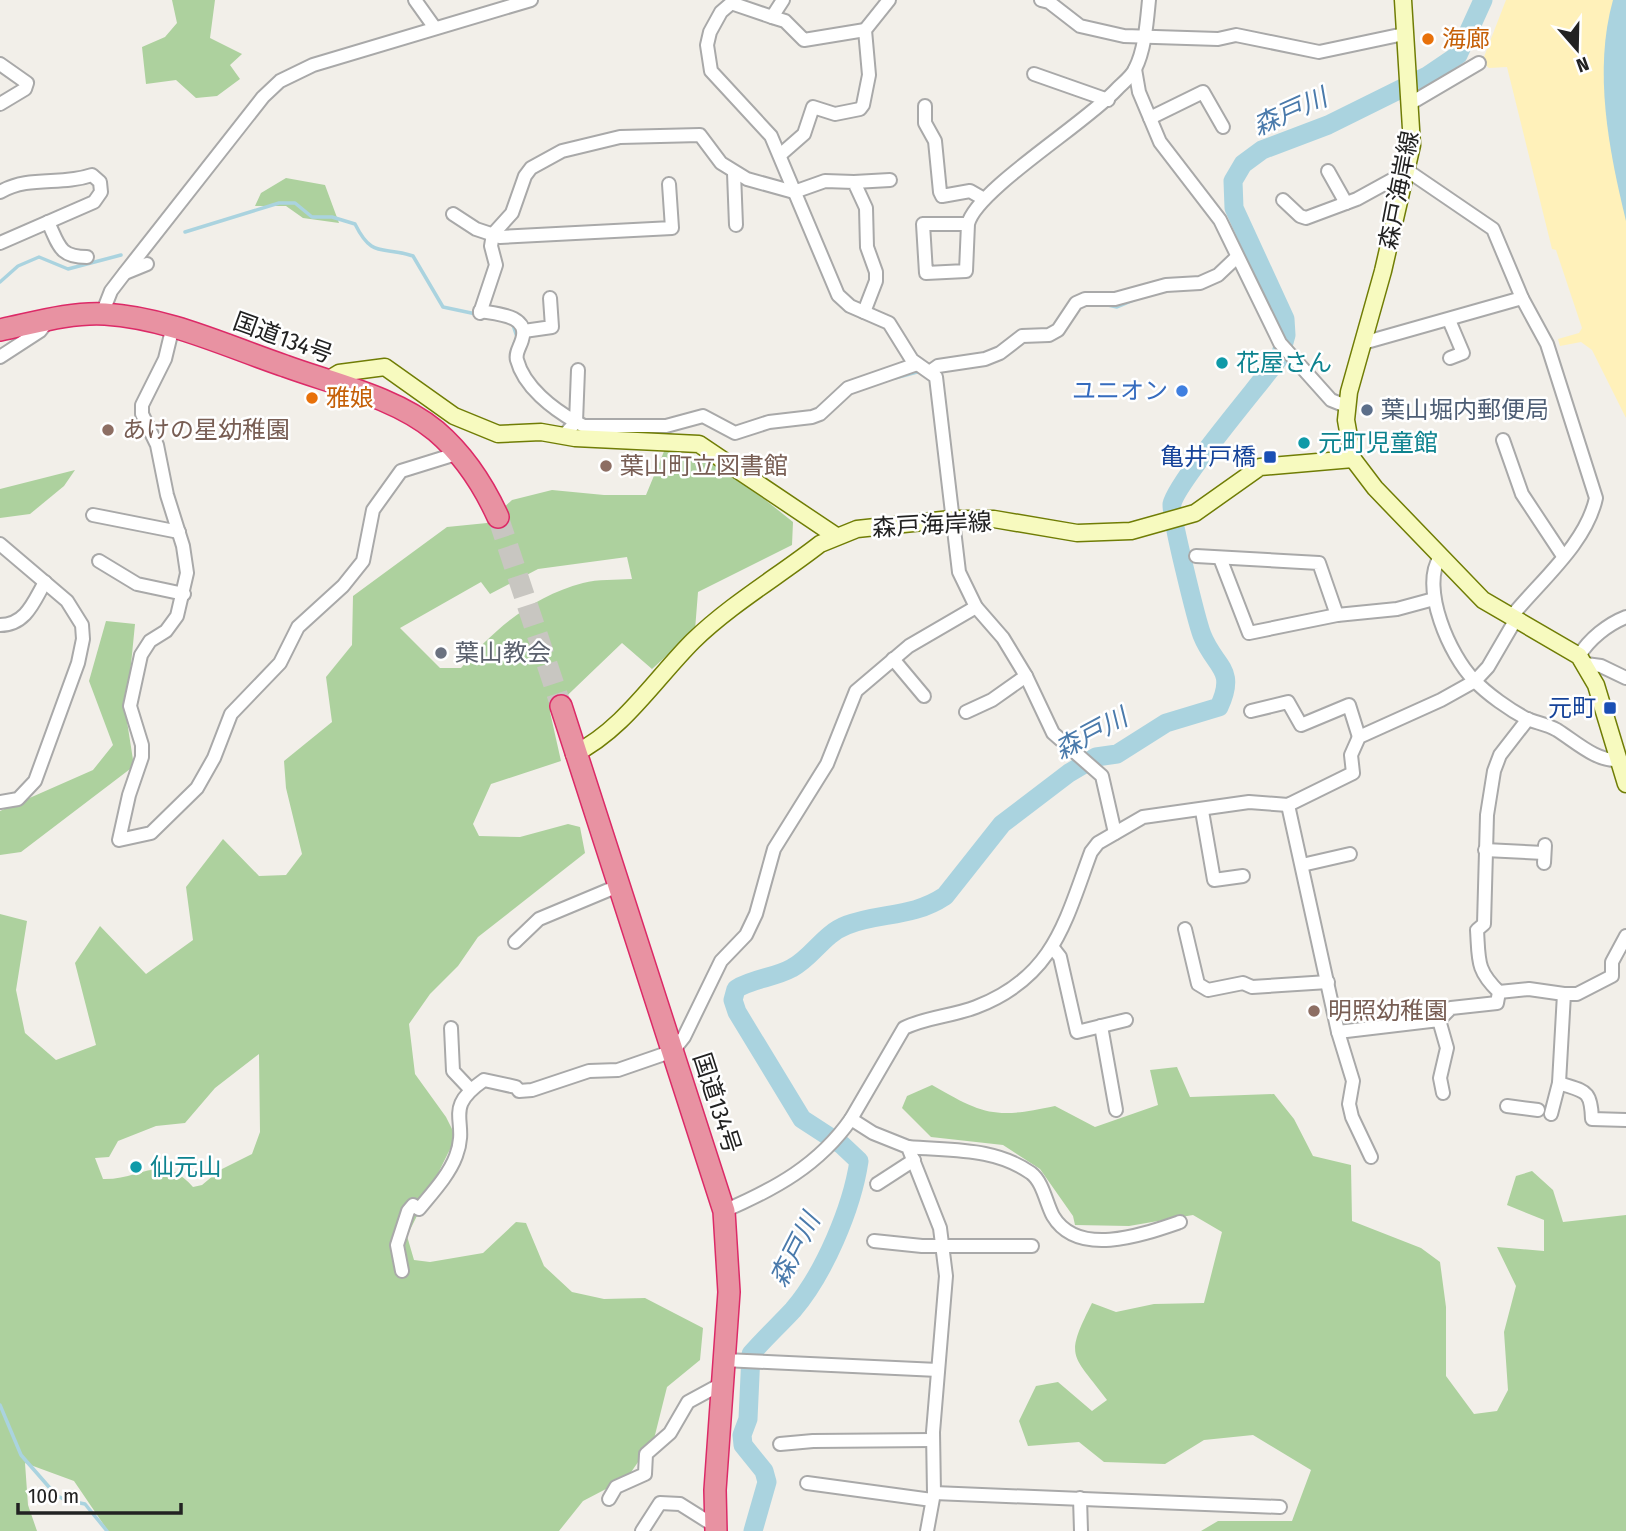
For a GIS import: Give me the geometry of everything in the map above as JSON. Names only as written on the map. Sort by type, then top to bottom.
[{"type":"highway","name":"国道134号","points":[[0,330],[49,320],[102,314],[130,316],[173,326],[326,381],[413,415],[436,431],[459,453],[480,482],[498,517]]},
{"type":"highway","name":"国道134号","points":[[561,706],[574,754],[724,1211],[730,1272],[715,1528]]},
{"type":"main road","name":"森戸海岸線","points":[[1403,0],[1412,145],[1408,171],[1346,406],[1347,431],[1353,459],[1375,488],[1483,600],[1583,660]]},
{"type":"main road","points":[[326,381],[339,373],[384,367],[454,416],[498,435],[570,428],[575,438],[699,444],[836,536]]},
{"type":"main road","name":"森戸海岸線","points":[[574,754],[596,744],[694,640],[820,544],[836,536],[857,529],[951,519],[994,519],[1077,533],[1121,532],[1185,518],[1260,467],[1353,459]]},
{"type":"main road","points":[[1583,660],[1596,685],[1626,784]]},
{"type":"street","points":[[415,0],[435,28]]},
{"type":"street","points":[[102,314],[111,291],[124,274],[263,97],[280,82],[313,65],[531,0]]},
{"type":"street","points":[[772,16],[783,0]]},
{"type":"street","points":[[889,0],[864,30],[804,40],[785,21],[734,2],[721,12],[710,32],[707,45],[711,71],[771,136],[838,295],[850,306],[889,323],[908,355],[917,364],[931,371],[937,381],[959,572],[975,607],[1003,638],[1026,676],[1053,733],[1099,773],[1106,786],[1115,832]]},
{"type":"street","points":[[1041,0],[1049,2],[1080,26],[1095,31],[1142,37],[1218,39],[1236,35],[1319,52],[1381,40],[1391,44],[1405,43]]},
{"type":"street","points":[[1149,0],[1135,69],[1139,92],[1150,118],[1175,164],[1220,220],[1281,344],[1331,400],[1346,406]]},
{"type":"street","points":[[780,155],[804,134],[813,107],[835,114],[860,109],[863,105],[869,75],[864,30]]},
{"type":"street","points":[[1411,103],[1479,63]]},
{"type":"street","points":[[0,64],[27,83],[26,89],[0,104]]},
{"type":"street","points":[[968,224],[923,224],[926,273],[966,271],[970,215],[984,199],[1108,100],[1135,69]]},
{"type":"street","points":[[1034,74],[1108,100]]},
{"type":"street","points":[[1150,118],[1203,92],[1223,127]]},
{"type":"street","points":[[925,106],[925,123],[935,141],[942,196],[970,191],[984,199]]},
{"type":"street","points":[[524,331],[511,316],[480,312],[496,265],[491,246],[493,234],[512,213],[524,176],[531,168],[562,152],[620,137],[700,135],[706,139],[715,157],[734,173],[794,192],[825,181],[890,180]]},
{"type":"street","points":[[1328,171],[1346,203]]},
{"type":"street","points":[[724,1211],[783,1182],[831,1146],[852,1119],[904,1028],[989,1002],[1042,964],[1053,948],[1091,852],[1098,843],[1143,817],[1161,813],[1202,811],[1249,802],[1288,805],[1353,774],[1350,755],[1359,737],[1455,693],[1475,681],[1488,667],[1513,618],[1563,556],[1593,511],[1596,498],[1548,344],[1522,298],[1493,229],[1408,171],[1346,203],[1306,218],[1300,216],[1283,200]]},
{"type":"street","points":[[734,173],[736,225]]},
{"type":"street","points":[[0,192],[17,182],[97,177],[101,192],[94,202],[0,243]]},
{"type":"street","points":[[854,182],[866,208],[867,247],[876,272],[876,281],[864,312]]},
{"type":"street","points":[[453,214],[476,229],[500,237],[673,228],[669,184]]},
{"type":"street","points":[[48,222],[64,253],[71,257],[87,257]]},
{"type":"street","points":[[931,371],[938,366],[994,356],[1022,336],[1049,335],[1058,330],[1076,303],[1085,299],[1115,299],[1166,285],[1209,280],[1239,262]]},
{"type":"street","points":[[124,274],[147,264]]},
{"type":"street","points":[[524,331],[552,327],[550,298]]},
{"type":"street","points":[[1363,343],[1522,298]]},
{"type":"street","points":[[0,357],[40,331],[49,320]]},
{"type":"street","points":[[1449,320],[1463,354],[1450,358]]},
{"type":"street","points":[[173,326],[165,359],[142,405],[142,414],[157,445],[187,573],[177,616],[166,631],[150,641],[141,655],[130,706],[142,757],[129,795],[119,840],[151,833],[197,788],[214,758],[231,714],[280,663],[298,626],[343,586],[363,561],[373,510],[401,471],[459,453]]},
{"type":"street","points":[[524,331],[516,355],[519,366],[536,392],[570,428]]},
{"type":"street","points":[[570,428],[666,426],[702,416],[730,432],[740,432],[769,422],[820,414],[848,388],[917,364]]},
{"type":"street","points":[[570,428],[578,370]]},
{"type":"street","points":[[1503,440],[1521,494],[1563,556]]},
{"type":"street","points":[[93,515],[179,532]]},
{"type":"street","points":[[0,544],[45,582],[76,613],[82,625],[82,651],[35,781],[18,799],[0,802]]},
{"type":"street","points":[[1196,556],[1319,563],[1337,615]]},
{"type":"street","points":[[1440,556],[1434,565],[1434,599],[1460,660],[1475,681],[1528,719],[1545,723],[1605,761],[1619,760]]},
{"type":"street","points":[[1220,558],[1249,633],[1337,615],[1397,609],[1434,599]]},
{"type":"street","points":[[99,561],[137,584],[184,594]]},
{"type":"street","points":[[0,625],[10,625],[25,615],[45,582]]},
{"type":"street","points":[[402,1271],[397,1245],[408,1211],[413,1205],[419,1209],[456,1156],[461,1101],[470,1090],[484,1080],[516,1087],[519,1091],[532,1090],[564,1077],[618,1070],[673,1051],[684,1037],[721,961],[746,935],[756,914],[774,849],[827,764],[856,691],[892,659],[975,607]]},
{"type":"street","points":[[1626,617],[1611,624],[1583,660],[1626,678]]},
{"type":"street","points":[[892,659],[924,696]]},
{"type":"street","points":[[966,712],[992,700],[1026,676]]},
{"type":"street","points":[[1251,712],[1288,702],[1301,725],[1349,705],[1359,737]]},
{"type":"street","points":[[1528,719],[1500,755],[1494,771],[1485,850],[1484,924],[1477,930],[1479,967],[1484,978],[1499,992],[1529,989],[1577,994],[1612,976],[1612,962],[1626,936]]},
{"type":"street","points":[[1288,805],[1338,1032],[1353,1081],[1349,1104],[1352,1117],[1371,1157]]},
{"type":"street","points":[[1202,811],[1214,880],[1243,876]]},
{"type":"street","points":[[1485,850],[1544,854]]},
{"type":"street","points":[[1302,865],[1350,854]]},
{"type":"street","points":[[515,942],[539,919],[618,886]]},
{"type":"street","points":[[1185,929],[1198,984],[1208,990],[1243,983],[1252,987],[1328,982]]},
{"type":"street","points":[[1053,948],[1060,957],[1077,1032],[1126,1020]]},
{"type":"street","points":[[1338,1032],[1439,1020],[1451,1008],[1497,1003],[1499,992]]},
{"type":"street","points":[[1507,1106],[1545,1112],[1559,1083],[1563,994]]},
{"type":"street","points":[[1439,1020],[1447,1048],[1440,1078],[1443,1094]]},
{"type":"street","points":[[1101,1026],[1116,1110]]},
{"type":"street","points":[[451,1027],[453,1071],[470,1090]]},
{"type":"street","points":[[1559,1083],[1587,1093],[1591,1099],[1592,1119],[1626,1120]]},
{"type":"street","points":[[852,1119],[873,1133],[908,1147],[968,1149],[1017,1164],[1035,1176],[1052,1215],[1064,1231],[1076,1238],[1137,1235],[1180,1222]]},
{"type":"street","points":[[908,1147],[934,1210],[942,1246],[946,1287],[933,1440],[933,1497],[927,1531]]},
{"type":"street","points":[[877,1184],[914,1160]]},
{"type":"street","points":[[874,1241],[942,1246],[1032,1246]]},
{"type":"street","points":[[724,1360],[938,1370]]},
{"type":"street","points":[[609,1499],[616,1487],[645,1474],[646,1454],[670,1433],[688,1402],[723,1383]]},
{"type":"street","points":[[780,1444],[813,1441],[933,1440]]},
{"type":"street","points":[[807,1483],[933,1497],[1080,1498],[1280,1507]]},
{"type":"street","points":[[1080,1498],[1081,1531]]},
{"type":"street","points":[[642,1531],[660,1503],[680,1504],[715,1528]]},
{"type":"green space","points":[[172,0],[215,0],[210,38],[242,54],[230,65],[240,79],[217,96],[196,98],[176,80],[146,84],[142,47],[165,37],[177,23]]},
{"type":"green space","points":[[286,178],[325,185],[339,223],[303,218],[286,206],[255,206],[261,193]]},
{"type":"green space","points":[[665,449],[724,467],[793,522],[792,545],[698,592],[695,630],[652,669],[622,643],[550,712],[561,761],[491,784],[473,824],[479,836],[520,837],[568,824],[580,827],[585,853],[478,937],[458,966],[430,994],[409,1024],[415,1074],[446,1117],[456,1137],[407,1236],[414,1260],[430,1262],[483,1253],[516,1222],[526,1223],[544,1266],[572,1292],[604,1299],[645,1298],[703,1328],[700,1360],[667,1387],[654,1439],[627,1478],[583,1501],[559,1531],[108,1531],[74,1481],[25,1463],[28,1505],[37,1531],[0,1531],[0,914],[27,921],[16,990],[25,1033],[56,1060],[96,1045],[75,963],[100,926],[146,974],[193,940],[186,887],[223,839],[259,876],[286,875],[302,854],[286,788],[284,761],[332,722],[326,677],[352,645],[353,596],[447,527],[487,523],[512,500],[552,490],[604,495],[646,495]],"holes":[[[627,557],[632,579],[589,582],[547,596],[501,627],[461,668],[440,668],[400,628],[481,582],[490,594],[538,569]],[[259,1054],[260,1132],[252,1154],[220,1170],[202,1185],[193,1187],[182,1176],[161,1169],[103,1179],[95,1158],[109,1157],[118,1141],[156,1126],[185,1123],[215,1088]]]},
{"type":"green space","points":[[75,470],[64,486],[30,514],[0,518],[0,489]]},
{"type":"green space","points":[[106,621],[135,624],[126,715],[134,766],[21,852],[0,855],[0,811],[93,770],[113,745],[89,681]]},
{"type":"green space","points":[[1177,1067],[1190,1097],[1274,1094],[1294,1119],[1313,1156],[1351,1165],[1352,1221],[1421,1248],[1440,1262],[1446,1307],[1446,1376],[1474,1414],[1497,1411],[1508,1390],[1504,1332],[1516,1286],[1497,1247],[1544,1251],[1544,1220],[1507,1205],[1516,1176],[1532,1171],[1553,1190],[1563,1222],[1626,1215],[1626,1531],[1201,1531],[1218,1521],[1292,1521],[1311,1470],[1253,1435],[1204,1440],[1165,1464],[1104,1462],[1079,1442],[1028,1446],[1019,1421],[1036,1386],[1058,1382],[1092,1411],[1107,1400],[1076,1355],[1078,1335],[1092,1303],[1116,1312],[1154,1304],[1204,1303],[1222,1232],[1193,1215],[1129,1226],[1075,1225],[1073,1216],[1040,1169],[1003,1145],[931,1137],[902,1108],[907,1096],[932,1085],[965,1103],[990,1112],[1018,1112],[1055,1106],[1095,1127],[1158,1105],[1150,1070]]},
{"type":"sand","points":[[1506,0],[1626,0],[1626,418],[1592,350],[1581,342],[1560,346],[1558,339],[1579,333],[1582,328],[1556,250],[1552,249],[1507,67],[1489,68],[1482,62]]},
{"type":"water","points":[[1613,0],[1626,0],[1626,221],[1609,139],[1604,83],[1607,27]]},
{"type":"waterway","name":"森戸川","points":[[753,1531],[767,1482],[764,1471],[743,1445],[742,1435],[748,1419],[751,1354],[793,1310],[826,1259],[850,1199],[859,1161],[842,1145],[802,1119],[737,1012],[733,1000],[736,989],[792,968],[831,934],[847,925],[921,908],[945,896],[1002,824],[1069,773],[1096,757],[1117,754],[1166,723],[1219,707],[1226,684],[1225,676],[1207,646],[1199,626],[1179,546],[1172,504],[1203,454],[1280,357],[1286,335],[1285,319],[1234,208],[1233,181],[1243,164],[1262,150],[1328,125],[1427,76],[1458,55],[1483,0]]},
{"type":"waterway","points":[[185,232],[279,203],[295,203],[312,217],[332,217],[355,224],[367,243],[373,247],[413,256],[443,307],[476,314]]},
{"type":"waterway","points":[[1243,258],[1251,248]]},
{"type":"waterway","points":[[0,282],[18,266],[39,257],[68,269],[121,255]]},
{"type":"waterway","points":[[1205,287],[1220,280]]},
{"type":"waterway","points":[[1103,304],[1117,307],[1136,299]]},
{"type":"waterway","points":[[513,325],[517,337],[514,344]]},
{"type":"waterway","points":[[895,378],[917,372]]},
{"type":"waterway","points":[[736,438],[759,431]]},
{"type":"waterway","points":[[0,1405],[21,1455],[56,1495],[65,1500],[85,1504],[107,1531]]},
{"type":"tunnel","points":[[498,517],[561,706]]},
{"type":"place","name":"海廊","points":[[1428,39]]},
{"type":"place","name":"花屋さん","points":[[1222,363]]},
{"type":"place","name":"ユニオン","points":[[1182,391]]},
{"type":"place","name":"雅娘","points":[[312,398]]},
{"type":"place","name":"葉山堀内郵便局","points":[[1367,410]]},
{"type":"place","name":"あけの星幼稚園","points":[[108,430]]},
{"type":"place","name":"元町児童館","points":[[1304,443]]},
{"type":"place","name":"亀井戸橋","points":[[1270,457]]},
{"type":"place","name":"葉山町立図書館","points":[[606,466]]},
{"type":"place","name":"葉山教会","points":[[441,653]]},
{"type":"place","name":"元町","points":[[1610,708]]},
{"type":"place","name":"明照幼稚園","points":[[1314,1011]]},
{"type":"place","name":"仙元山","points":[[136,1167]]}]
